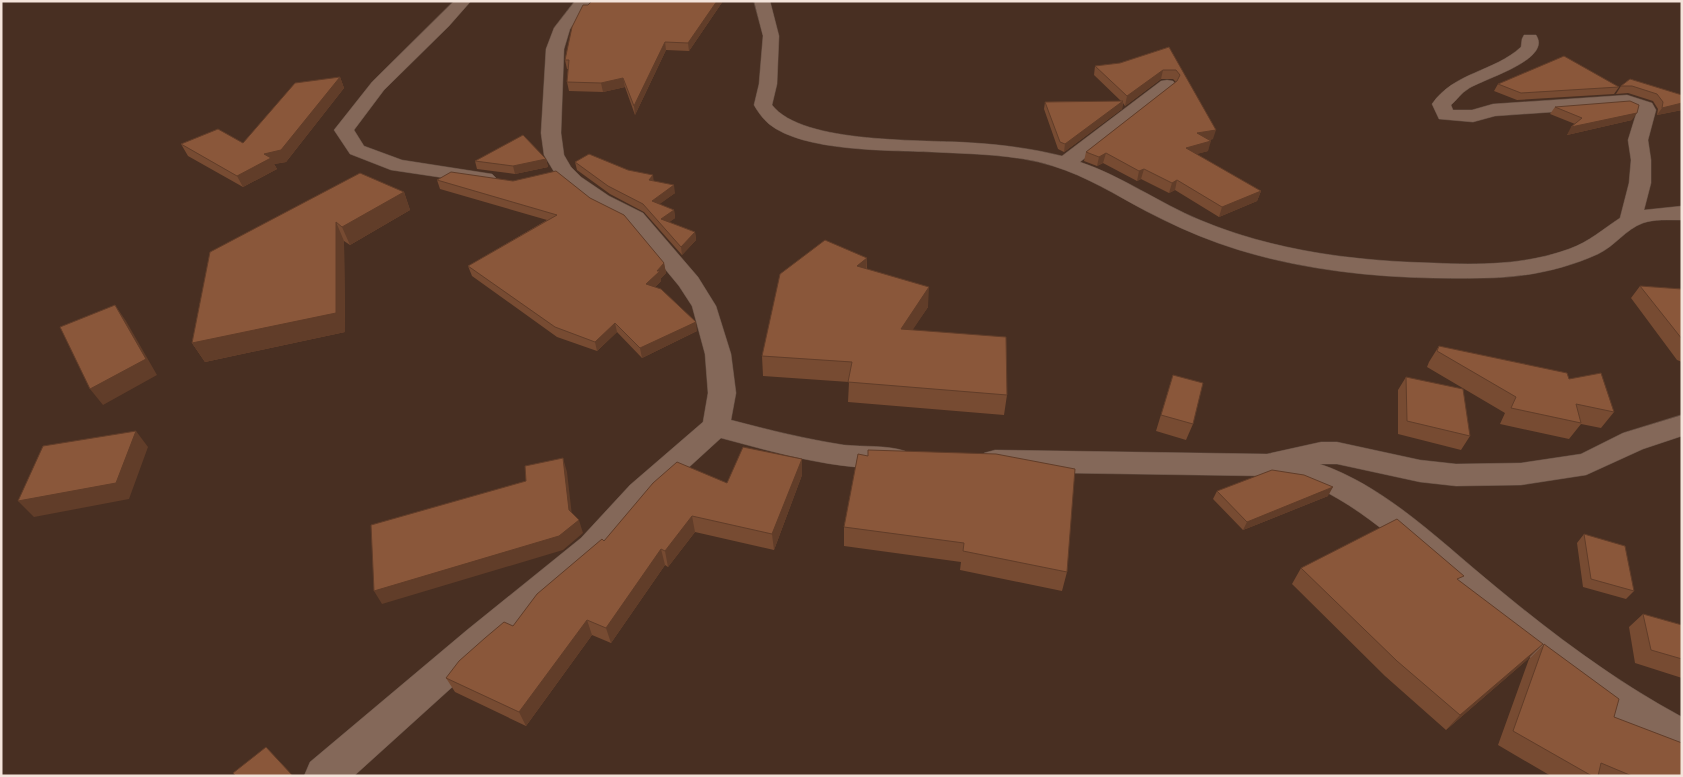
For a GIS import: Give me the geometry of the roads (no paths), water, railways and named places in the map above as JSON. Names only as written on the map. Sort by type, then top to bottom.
[{"type":"street","points":[[463,1],[444,23],[378,86],[344,130],[357,150],[398,166],[506,180]]},
{"type":"street","points":[[324,776],[479,641],[592,547],[641,493],[716,426],[722,393],[718,354],[704,306],[690,282],[635,218],[553,173],[553,63],[558,36],[584,1]]},
{"type":"street","points":[[762,1],[771,36],[768,84],[763,105],[771,117],[785,125],[823,137],[853,142],[987,150],[1037,156],[1066,162],[1193,225],[1252,246],[1322,263],[1403,269],[1477,271],[1547,264],[1591,249],[1617,233],[1631,219],[1640,183],[1641,160],[1638,140],[1647,110],[1645,106],[1627,101],[1493,110],[1473,116],[1459,117],[1446,115],[1441,104],[1459,87],[1518,59],[1530,48],[1530,39]]},
{"type":"street","points":[[1066,162],[1167,85]]},
{"type":"street","points":[[1631,219],[1682,213]]},
{"type":"street","points":[[1264,465],[1321,453],[1337,453],[1420,471],[1456,475],[1521,474],[1586,464],[1633,441],[1682,425]]},
{"type":"street","points":[[716,426],[801,449],[847,456],[924,460]]},
{"type":"street","points":[[969,460],[1264,465],[1305,471],[1339,484],[1433,552],[1514,622],[1580,674],[1682,738]]}]
